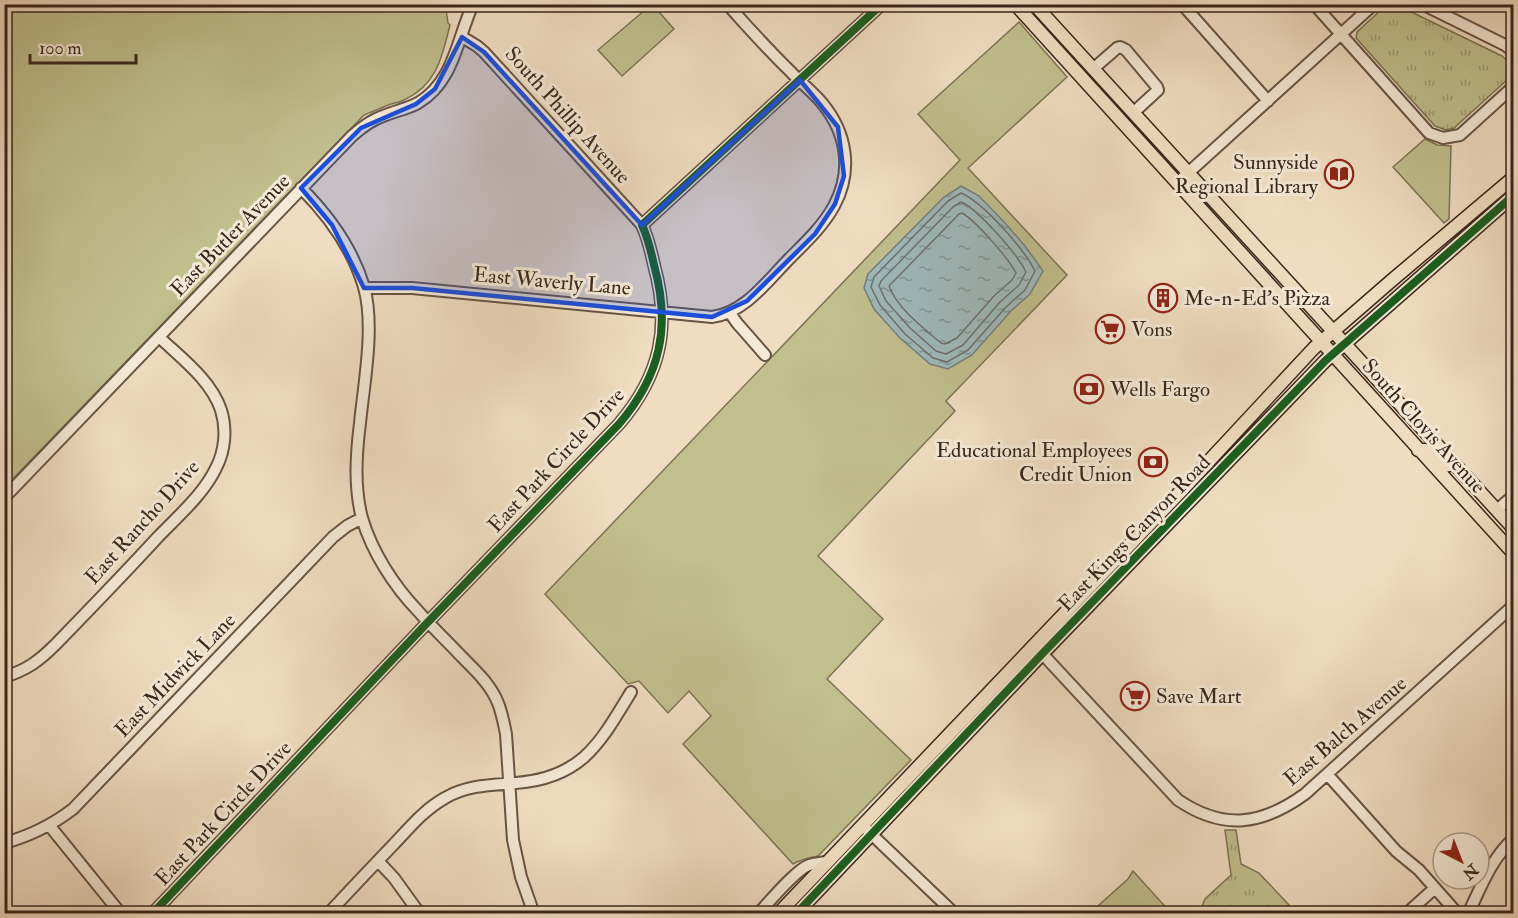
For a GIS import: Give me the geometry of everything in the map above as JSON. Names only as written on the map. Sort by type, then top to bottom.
[{"type":"main road","name":"South Clovis Avenue","points":[[1015,4],[1514,554]]},
{"type":"main road","name":"South Clovis Avenue","points":[[1034,4],[1514,529]]},
{"type":"main road","name":"East Kings Canyon Road","points":[[796,914],[867,830],[1038,650],[1189,482],[1321,342],[1514,177]]},
{"type":"main road","name":"East Kings Canyon Road","points":[[1038,650],[1141,551],[1332,354],[1511,201]]},
{"type":"main road","points":[[1418,450],[1430,451],[1445,466],[1455,464]]},
{"type":"main road","points":[[1141,551],[1142,542],[1189,490],[1189,482]]},
{"type":"main road","points":[[1451,486],[1465,492],[1486,510],[1497,510]]},
{"type":"main road","name":"East Kings Canyon Road","points":[[778,914],[826,862],[867,830]]},
{"type":"street","name":"East Butler Avenue","points":[[4,498],[352,135],[383,116],[416,104],[443,81],[473,4]]},
{"type":"street","points":[[727,4],[824,105],[838,127],[843,140],[844,176],[835,204],[814,234],[747,301],[730,313],[765,355]]},
{"type":"street","points":[[642,225],[882,4]]},
{"type":"street","points":[[1182,4],[1268,101]]},
{"type":"street","points":[[1314,4],[1429,132],[1443,138],[1460,135],[1514,86]]},
{"type":"street","points":[[1177,183],[1374,4]]},
{"type":"street","points":[[1422,4],[1506,45],[1514,52]]},
{"type":"street","name":"South Phillip Avenue","points":[[462,37],[484,52],[642,225]]},
{"type":"street","points":[[1093,69],[1117,48],[1120,47],[1126,51],[1158,90],[1133,113]]},
{"type":"street","points":[[301,188],[326,217],[345,246],[364,288],[368,333],[356,455],[362,518],[370,541],[405,596],[478,673],[498,702],[506,734],[511,822],[517,858],[534,914]]},
{"type":"street","points":[[1498,190],[1511,201]]},
{"type":"street","name":"East Park Circle Drive","points":[[152,914],[633,407],[653,371],[661,336],[662,311],[659,283],[642,225]]},
{"type":"street","name":"East Waverly Lane","points":[[364,288],[412,288],[712,316],[730,313]]},
{"type":"street","name":"East Rancho Drive","points":[[4,677],[29,668],[56,644],[189,506],[218,466],[224,439],[221,411],[217,401],[200,377],[159,337]]},
{"type":"street","points":[[1497,510],[1514,495]]},
{"type":"street","name":"East Midwick Lane","points":[[4,843],[29,835],[62,818],[84,798],[333,537],[362,518]]},
{"type":"street","name":"East Balch Avenue","points":[[1038,650],[1178,801],[1209,816],[1233,821],[1270,815],[1288,807],[1305,794],[1514,605]]},
{"type":"street","points":[[328,914],[426,811],[441,800],[470,787],[536,782],[563,771],[583,758],[605,734],[631,692]]},
{"type":"street","points":[[1327,774],[1396,851],[1413,864],[1431,884]]},
{"type":"street","points":[[49,825],[121,914]]},
{"type":"street","points":[[867,830],[955,914]]},
{"type":"street","points":[[1468,914],[1494,861],[1514,838]]},
{"type":"street","points":[[378,861],[394,878],[420,914]]},
{"type":"street","name":"East Kings Canyon Road","points":[[758,914],[805,866],[826,862]]},
{"type":"street","points":[[1406,914],[1432,891]]},
{"type":"street","points":[[1438,891],[1458,914]]},
{"type":"highlighted area","points":[[462,37],[484,52],[642,225],[800,80],[838,127],[844,176],[835,204],[815,234],[747,301],[712,317],[412,288],[364,288],[332,225],[301,188],[361,128],[416,104],[435,89]]},
{"type":"green space","points":[[5,4],[449,4],[451,7],[446,9],[450,25],[441,59],[424,86],[402,101],[364,115],[5,487]]},
{"type":"green space","points":[[652,4],[674,29],[622,76],[598,50]]},
{"type":"green space","points":[[1390,5],[1399,6],[1502,56],[1510,66],[1508,79],[1454,128],[1446,130],[1435,126],[1356,38],[1357,32],[1382,9]]},
{"type":"green space","points":[[1019,22],[1067,77],[968,168],[1067,275],[946,401],[955,411],[818,556],[883,619],[827,679],[911,760],[818,856],[793,864],[683,744],[711,716],[689,691],[668,713],[639,681],[628,684],[545,594],[960,160],[918,114]]},
{"type":"green space","points":[[1425,139],[1437,145],[1451,146],[1449,219],[1444,223],[1393,167]]},
{"type":"green space","points":[[1225,830],[1236,830],[1241,864],[1259,873],[1289,905],[1283,913],[1199,913],[1205,899],[1231,875]]},
{"type":"green space","points":[[1133,871],[1171,913],[1090,913],[1128,879]]},
{"type":"water","points":[[961,186],[979,196],[1025,246],[1043,271],[1030,294],[1011,311],[972,355],[948,369],[930,364],[900,338],[874,309],[864,288],[868,274],[944,197]]},
{"type":"cycle path","points":[[152,914],[619,424],[645,387],[659,349],[662,309],[659,287],[642,225],[882,4]]},
{"type":"cycle path","points":[[796,914],[1042,654],[1325,361],[1514,195]]},
{"type":"place","name":"Sunnyside Regional Library","points":[[1339,174]]},
{"type":"place","name":"Me-n-Ed's Pizza","points":[[1163,298]]},
{"type":"place","name":"Vons","points":[[1110,329]]},
{"type":"place","name":"Wells Fargo","points":[[1089,389]]},
{"type":"place","name":"Educational Employees Credit Union","points":[[1153,462]]},
{"type":"place","name":"Save Mart","points":[[1135,696]]}]
